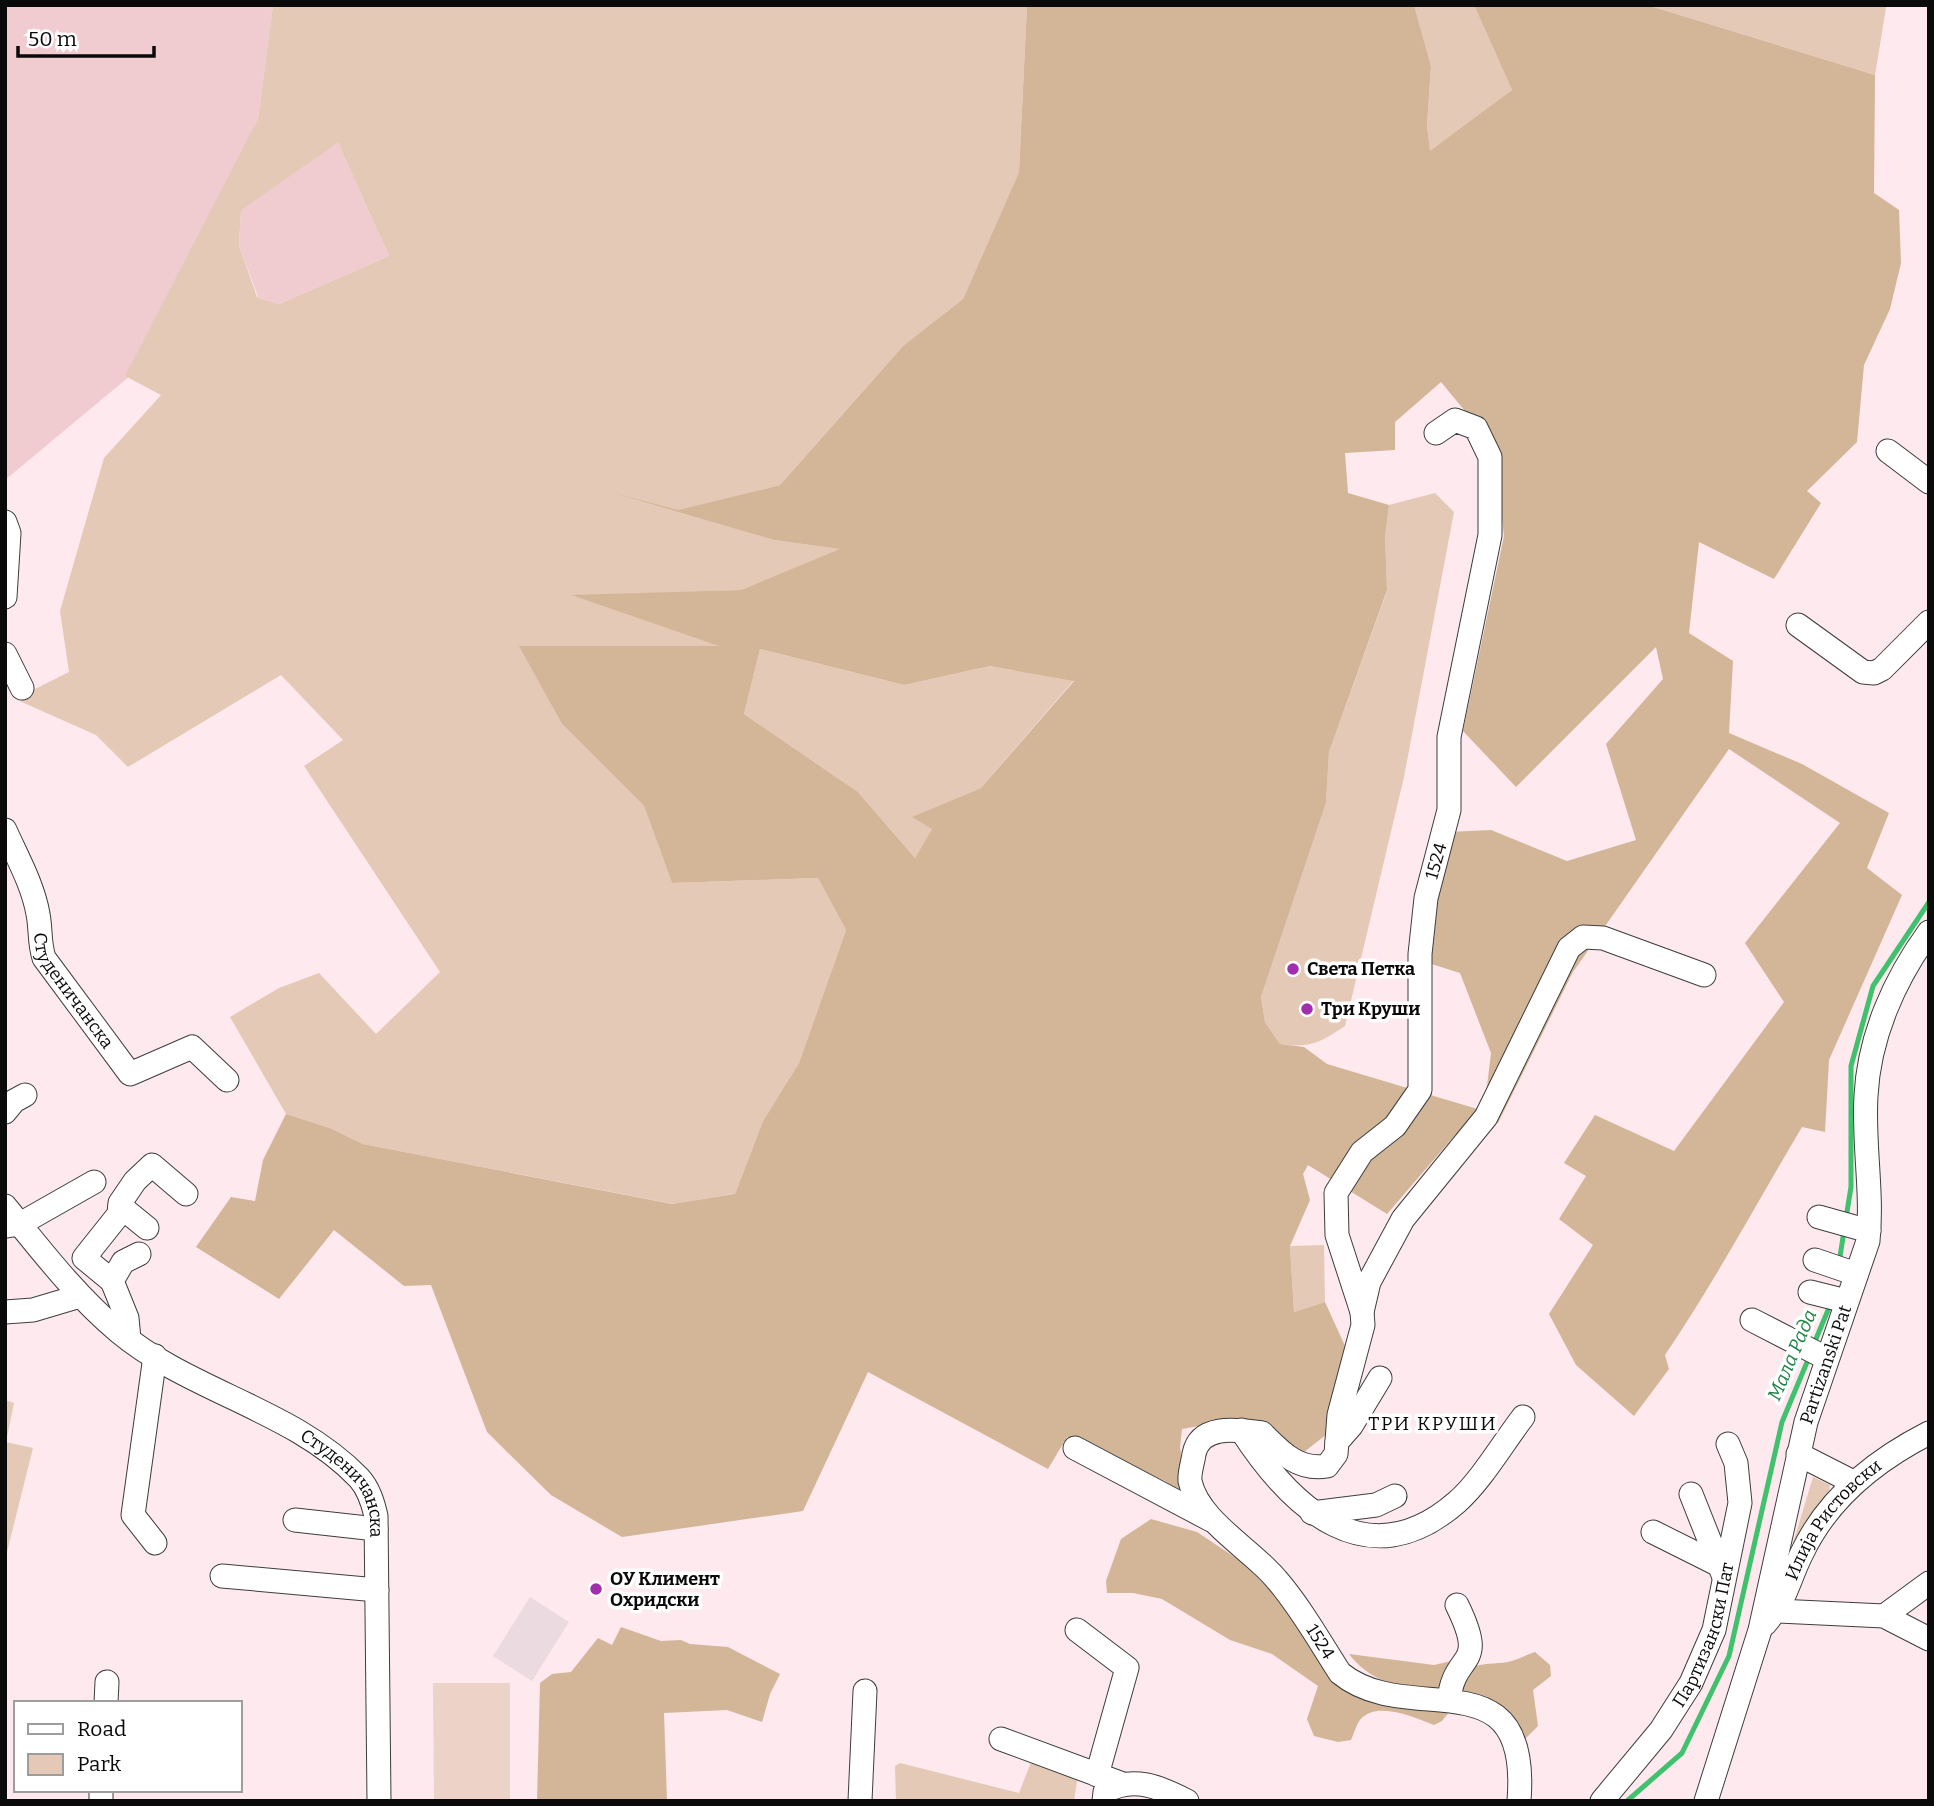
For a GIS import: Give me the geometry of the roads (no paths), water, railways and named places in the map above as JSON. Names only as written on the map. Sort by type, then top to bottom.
[{"type":"street","name":"1524","points":[[1362,1312],[1337,1235],[1336,1193],[1362,1152],[1395,1126],[1420,1090],[1420,954],[1426,898],[1449,810],[1449,737],[1484,578],[1490,535],[1489,457],[1484,441],[1476,428],[1455,421],[1436,433]]},
{"type":"street","points":[[1888,451],[1929,482]]},
{"type":"street","points":[[5,522],[9,533],[5,597]]},
{"type":"street","points":[[1798,625],[1863,672],[1874,674],[1882,670],[1929,622]]},
{"type":"street","points":[[5,654],[22,688]]},
{"type":"street","name":"Студеничанска","points":[[5,830],[33,896],[44,958],[130,1074],[192,1047],[227,1080]]},
{"type":"street","name":"Partizanski Pat","points":[[1706,1801],[1760,1630],[1798,1454],[1816,1353],[1837,1267],[1866,1097],[1870,1058],[1883,1016],[1900,978],[1929,932]]},
{"type":"street","name":"1524","points":[[1519,1801],[1521,1773],[1517,1751],[1504,1724],[1486,1708],[1449,1700],[1377,1692],[1355,1685],[1340,1673],[1277,1578],[1220,1525],[1200,1501],[1190,1479],[1196,1447],[1205,1436],[1221,1430],[1241,1430],[1262,1433],[1286,1457],[1316,1468],[1327,1466],[1336,1454],[1339,1415],[1360,1346],[1362,1312],[1369,1282],[1403,1219],[1486,1117],[1569,947],[1583,937],[1603,938],[1704,975]]},
{"type":"street","points":[[5,1112],[14,1101],[25,1095]]},
{"type":"street","points":[[129,1339],[127,1318],[112,1281],[84,1258],[119,1214],[120,1206],[135,1181],[152,1165],[186,1194]]},
{"type":"street","points":[[13,1225],[94,1182]]},
{"type":"street","name":"Студеничанска","points":[[5,1206],[13,1225],[80,1296],[129,1339],[155,1356],[322,1446],[360,1480],[372,1499],[376,1529],[379,1801]]},
{"type":"street","points":[[120,1206],[147,1228]]},
{"type":"street","points":[[112,1281],[123,1262],[139,1254]]},
{"type":"street","points":[[5,1312],[33,1310],[80,1296]]},
{"type":"street","points":[[1752,1320],[1816,1353]]},
{"type":"street","points":[[155,1356],[133,1515],[155,1543]]},
{"type":"street","points":[[1337,1442],[1351,1426],[1380,1378]]},
{"type":"street","points":[[1241,1430],[1263,1463],[1312,1513],[1357,1535],[1390,1537],[1432,1519],[1458,1501],[1523,1417]]},
{"type":"street","name":"Илија Ристовски","points":[[1760,1630],[1784,1599],[1802,1552],[1853,1482],[1897,1449],[1929,1433]]},
{"type":"street","name":"Партизански Пат","points":[[1602,1801],[1661,1730],[1691,1683],[1714,1630],[1721,1571],[1740,1503],[1736,1463],[1728,1444]]},
{"type":"street","points":[[1075,1448],[1220,1525]]},
{"type":"street","points":[[1798,1454],[1853,1482]]},
{"type":"street","points":[[1691,1494],[1721,1571]]},
{"type":"street","points":[[1312,1513],[1377,1505],[1395,1496]]},
{"type":"street","points":[[295,1520],[376,1529]]},
{"type":"street","points":[[1653,1532],[1721,1571]]},
{"type":"street","points":[[222,1576],[377,1590]]},
{"type":"street","points":[[1884,1616],[1929,1583]]},
{"type":"street","points":[[1449,1700],[1453,1680],[1469,1659],[1472,1644],[1457,1605]]},
{"type":"street","points":[[1776,1611],[1884,1616],[1929,1639]]},
{"type":"street","points":[[1077,1630],[1127,1668],[1097,1775]]},
{"type":"street","points":[[860,1801],[865,1691]]},
{"type":"street","points":[[1001,1740],[1119,1783]]},
{"type":"street","points":[[1104,1801],[1105,1792],[1119,1783],[1134,1781],[1187,1801]]},
{"type":"waterway","name":"Мала Рада","points":[[1846,1218],[1851,1187],[1851,1066],[1873,986],[1929,902]]},
{"type":"waterway","name":"Мала Рада","points":[[1839,1263],[1844,1231]]},
{"type":"waterway","name":"Мала Рада","points":[[1813,1346],[1831,1303]]},
{"type":"waterway","name":"Мала Рада","points":[[1627,1801],[1682,1753],[1729,1656],[1782,1422],[1810,1355]]},
{"type":"place","name":"Света Петка","points":[[1293,969]]},
{"type":"place","name":"Три Круши","points":[[1307,1009]]},
{"type":"place","name":"ОУ Климент Охридски","points":[[596,1589]]},
{"type":"district","name":"ТРИ КРУШИ","points":[[1433,1423]]}]
